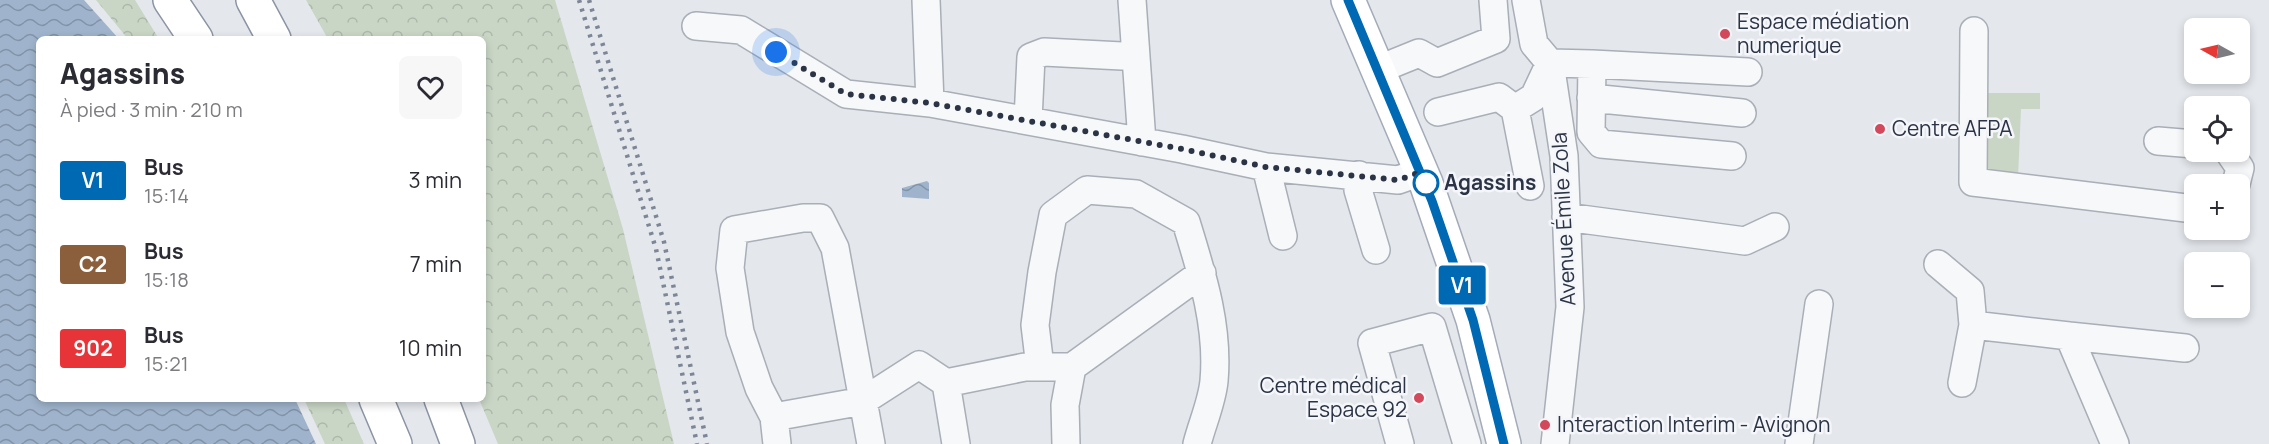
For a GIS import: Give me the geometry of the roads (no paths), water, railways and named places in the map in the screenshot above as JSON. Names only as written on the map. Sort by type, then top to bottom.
[{"type":"main road","points":[[170,0],[194,36]]},
{"type":"main road","points":[[253,0],[272,36]]},
{"type":"main road","points":[[1348,0],[1421,172],[1473,320],[1504,444]]},
{"type":"main road","points":[[376,402],[395,444]]},
{"type":"main road","points":[[425,402],[441,444]]},
{"type":"main road","points":[[442,402],[458,444]]},
{"type":"street","points":[[926,0],[930,103]]},
{"type":"street","points":[[1132,0],[1142,142]]},
{"type":"street","points":[[1377,70],[1419,53],[1437,63],[1496,39],[1493,0]]},
{"type":"street","name":"Avenue Émile Zola","points":[[1526,0],[1534,44],[1550,63],[1564,156],[1570,307],[1555,444]]},
{"type":"street","points":[[696,26],[741,30],[846,94],[930,103],[1028,120],[1266,167],[1398,180],[1421,172]]},
{"type":"street","points":[[1974,31],[1973,182],[2184,208]]},
{"type":"street","points":[[1028,120],[1031,57],[1044,52],[1122,56]]},
{"type":"street","points":[[1515,109],[1534,97],[1550,63],[1592,63],[1748,72]]},
{"type":"street","points":[[1592,63],[1591,132],[1601,144],[1732,156]]},
{"type":"street","points":[[1438,112],[1499,96],[1515,109],[1530,186]]},
{"type":"street","points":[[1591,98],[1742,113]]},
{"type":"street","points":[[2158,141],[2184,143]]},
{"type":"street","points":[[1266,167],[1283,236]]},
{"type":"street","points":[[1359,175],[1358,190],[1376,250]]},
{"type":"street","points":[[1040,367],[1035,325],[1053,215],[1087,190],[1136,194],[1186,222],[1202,273],[1214,326],[1214,382],[1197,444]]},
{"type":"street","points":[[1566,217],[1745,241],[1775,227]]},
{"type":"street","points":[[777,444],[774,417],[759,388],[740,332],[730,268],[734,230],[803,218],[820,218],[835,248],[871,444]]},
{"type":"street","points":[[1938,264],[1970,291],[1972,325],[1962,383]]},
{"type":"street","points":[[774,417],[863,401],[919,365],[946,383],[1025,366],[1072,368],[1202,273]]},
{"type":"street","points":[[1798,444],[1819,304]]},
{"type":"street","points":[[1972,325],[2185,348]]},
{"type":"street","points":[[1399,444],[1372,343],[1432,327],[1467,444]]},
{"type":"street","points":[[2069,336],[2115,444]]},
{"type":"street","points":[[1066,444],[1065,405],[1072,368]]},
{"type":"street","points":[[946,383],[956,444]]},
{"type":"water","points":[[0,0],[84,0],[116,36],[36,36],[36,402],[296,402],[316,444],[0,444]]},
{"type":"water","points":[[927,181],[929,199],[902,197],[902,188]]},
{"type":"railway","points":[[579,0],[656,249],[697,444]]},
{"type":"railway","points":[[589,0],[664,242],[707,444]]},
{"type":"place","name":"Espace médiation numerique","points":[[1725,34]]},
{"type":"place","name":"Centre AFPA","points":[[1880,129]]},
{"type":"place","name":"Agassins","points":[[1426,183]]},
{"type":"place","name":"Centre médical Espace 92","points":[[1419,398]]},
{"type":"place","name":"Interaction Interim - Avignon","points":[[1545,425]]}]
